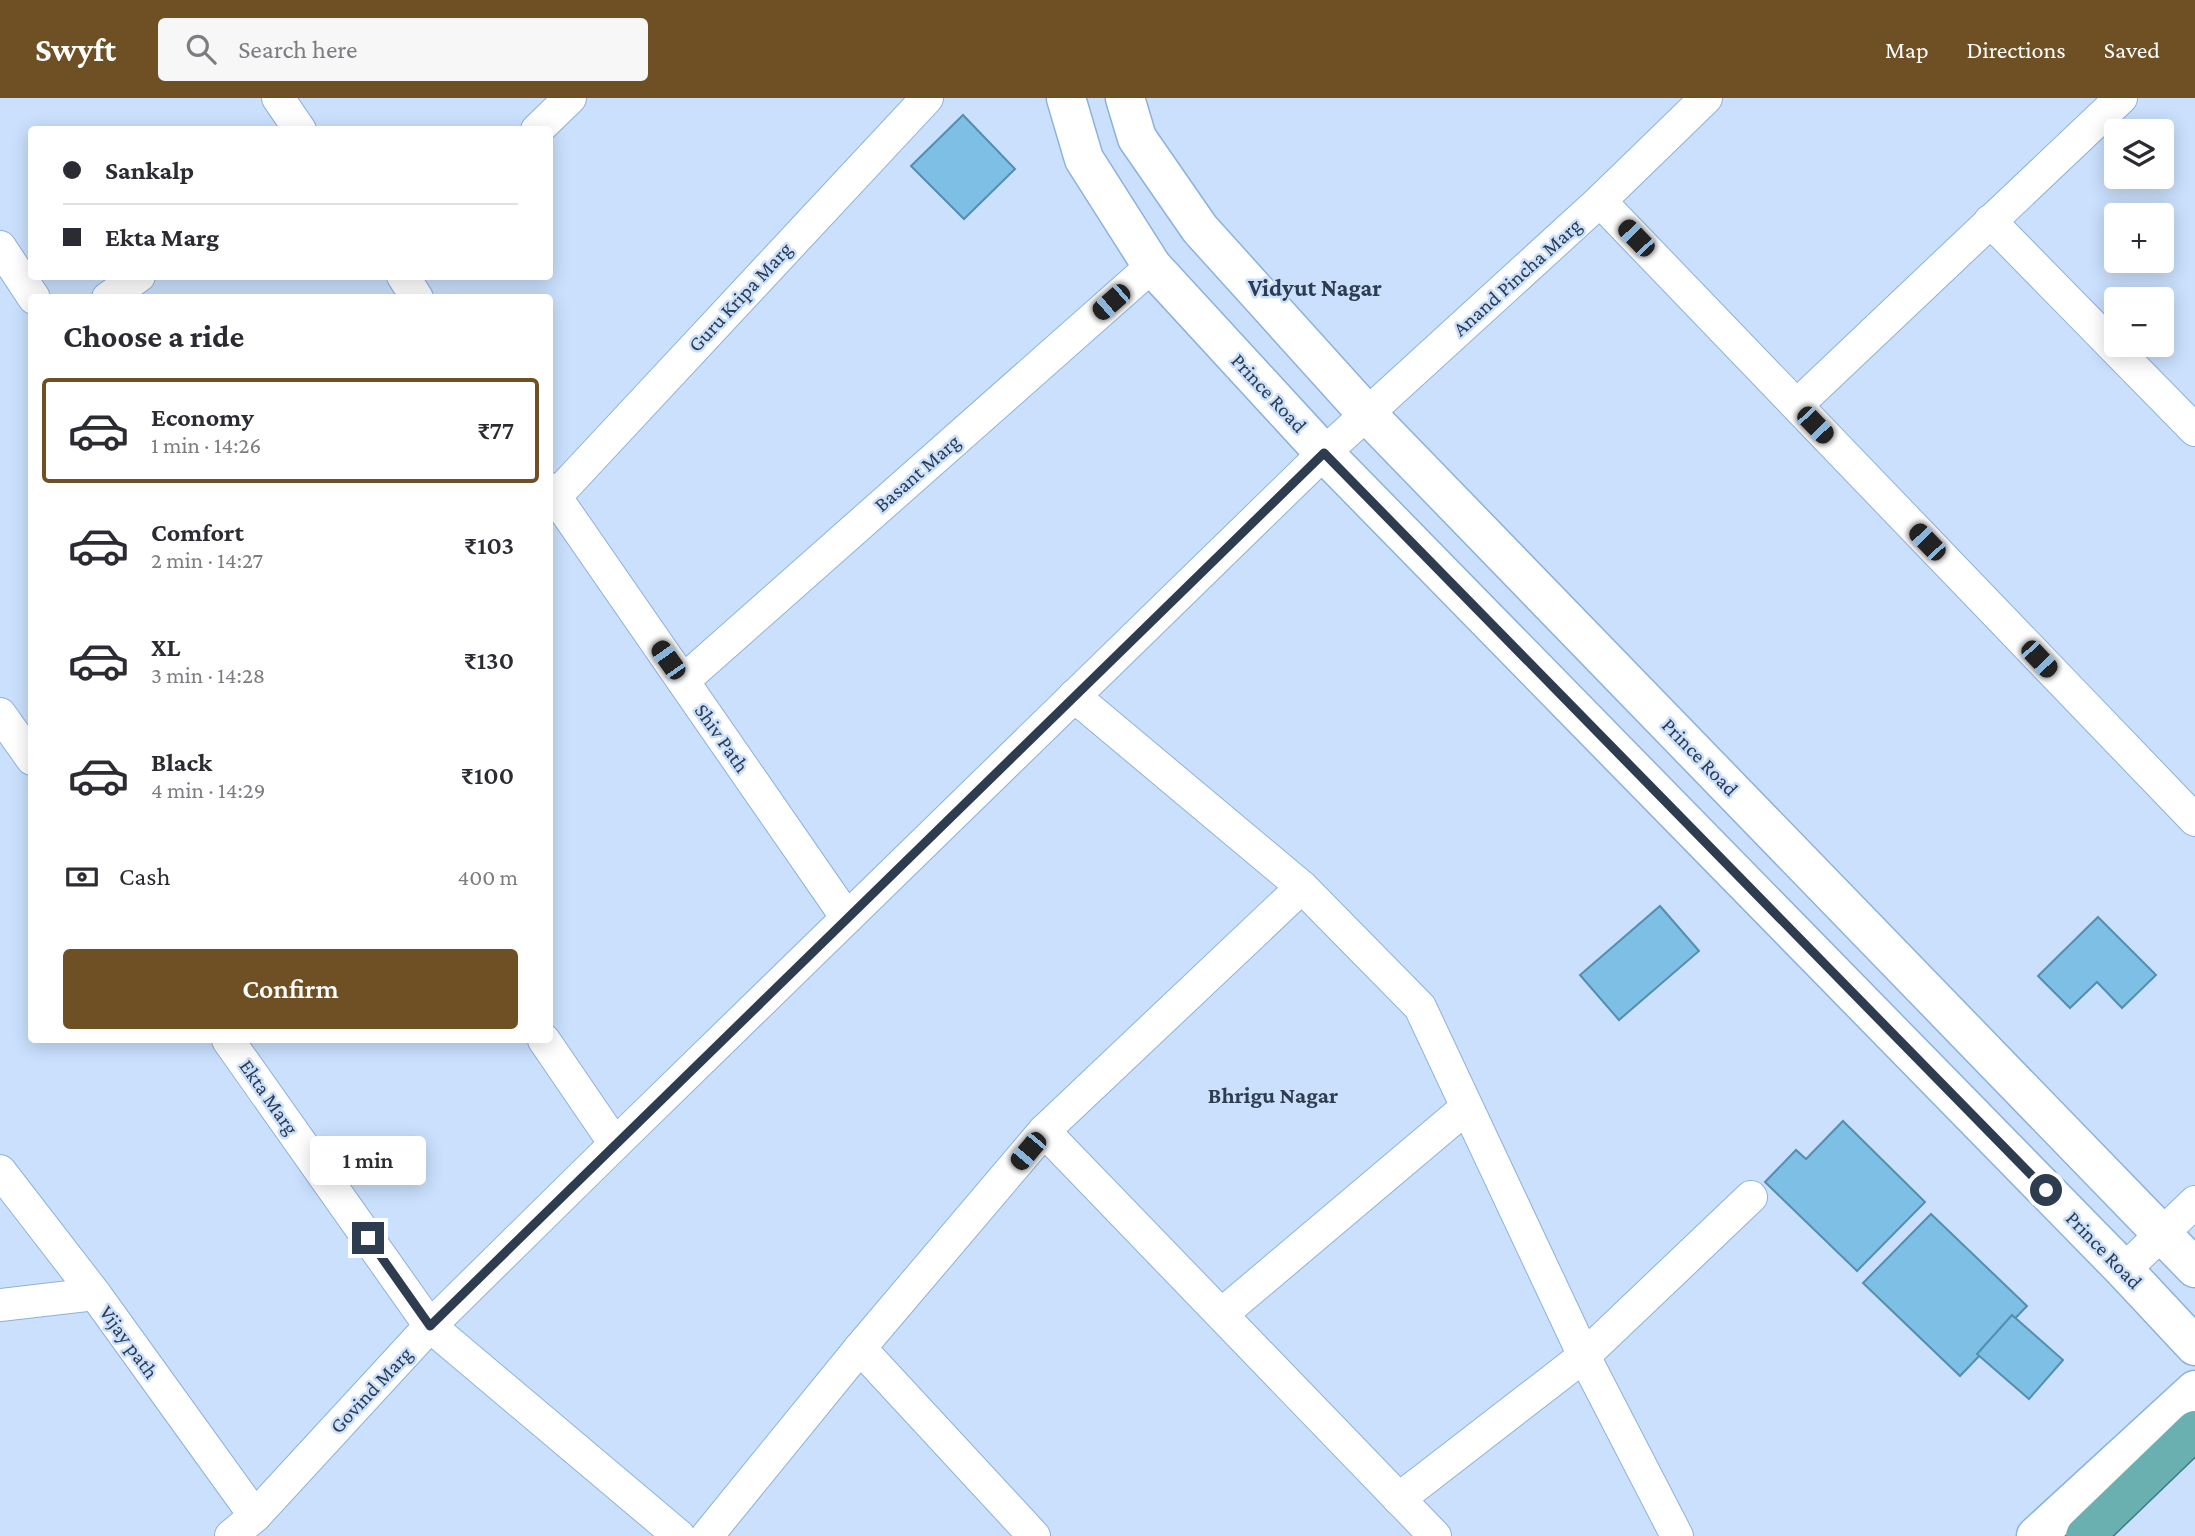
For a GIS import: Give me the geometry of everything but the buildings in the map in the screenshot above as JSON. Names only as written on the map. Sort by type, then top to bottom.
[{"type":"highway","points":[[2085,1536],[2195,1430]]},
{"type":"street","points":[[278,98],[297,126]]},
{"type":"street","points":[[541,126],[570,98]]},
{"type":"street","name":"Guru Kripa Marg","points":[[553,492],[927,98]]},
{"type":"street","name":"Prince Road","points":[[1066,98],[1084,159],[1152,266],[1324,453],[2124,1270],[2195,1346]]},
{"type":"street","name":"Prince Road","points":[[1125,98],[1137,138],[1199,229],[1367,414],[2195,1268]]},
{"type":"street","name":"Anand Pincha Marg","points":[[1324,453],[1600,201],[1706,98]]},
{"type":"street","points":[[1797,405],[2121,98]]},
{"type":"street","points":[[1600,201],[2195,820]]},
{"type":"street","points":[[1990,221],[2195,430]]},
{"type":"street","points":[[0,247],[31,294]]},
{"type":"street","name":"Basant Marg","points":[[682,681],[1152,266]]},
{"type":"street","points":[[114,294],[133,280]]},
{"type":"street","name":"Govind Marg","points":[[231,1536],[255,1516],[430,1326],[1324,453]]},
{"type":"street","name":"Shiv Path","points":[[553,494],[847,918]]},
{"type":"street","points":[[1074,696],[1301,887],[1420,1007],[1584,1356],[1677,1536]]},
{"type":"street","points":[[0,714],[28,753]]},
{"type":"street","points":[[706,1536],[860,1348],[1044,1131],[1301,887]]},
{"type":"street","name":"Ekta Marg","points":[[230,1043],[430,1326],[679,1536]]},
{"type":"street","points":[[546,1043],[615,1144]]},
{"type":"street","points":[[1222,1314],[1466,1108]]},
{"type":"street","points":[[1044,1131],[1435,1536]]},
{"type":"street","name":"Vijay path","points":[[0,1171],[95,1294],[255,1516]]},
{"type":"street","points":[[1399,1499],[1584,1356],[1751,1197]]},
{"type":"street","points":[[2124,1270],[2195,1202]]},
{"type":"street","points":[[0,1304],[95,1294]]},
{"type":"street","points":[[860,1348],[1034,1536]]},
{"type":"street","points":[[2036,1536],[2195,1390]]},
{"type":"district","name":"Vidyut Nagar","points":[[1315,287]]},
{"type":"district","name":"Bhrigu Nagar","points":[[1273,1095]]},
{"type":"route","points":[[368,1238],[430,1326],[1324,453],[2046,1190]]}]
